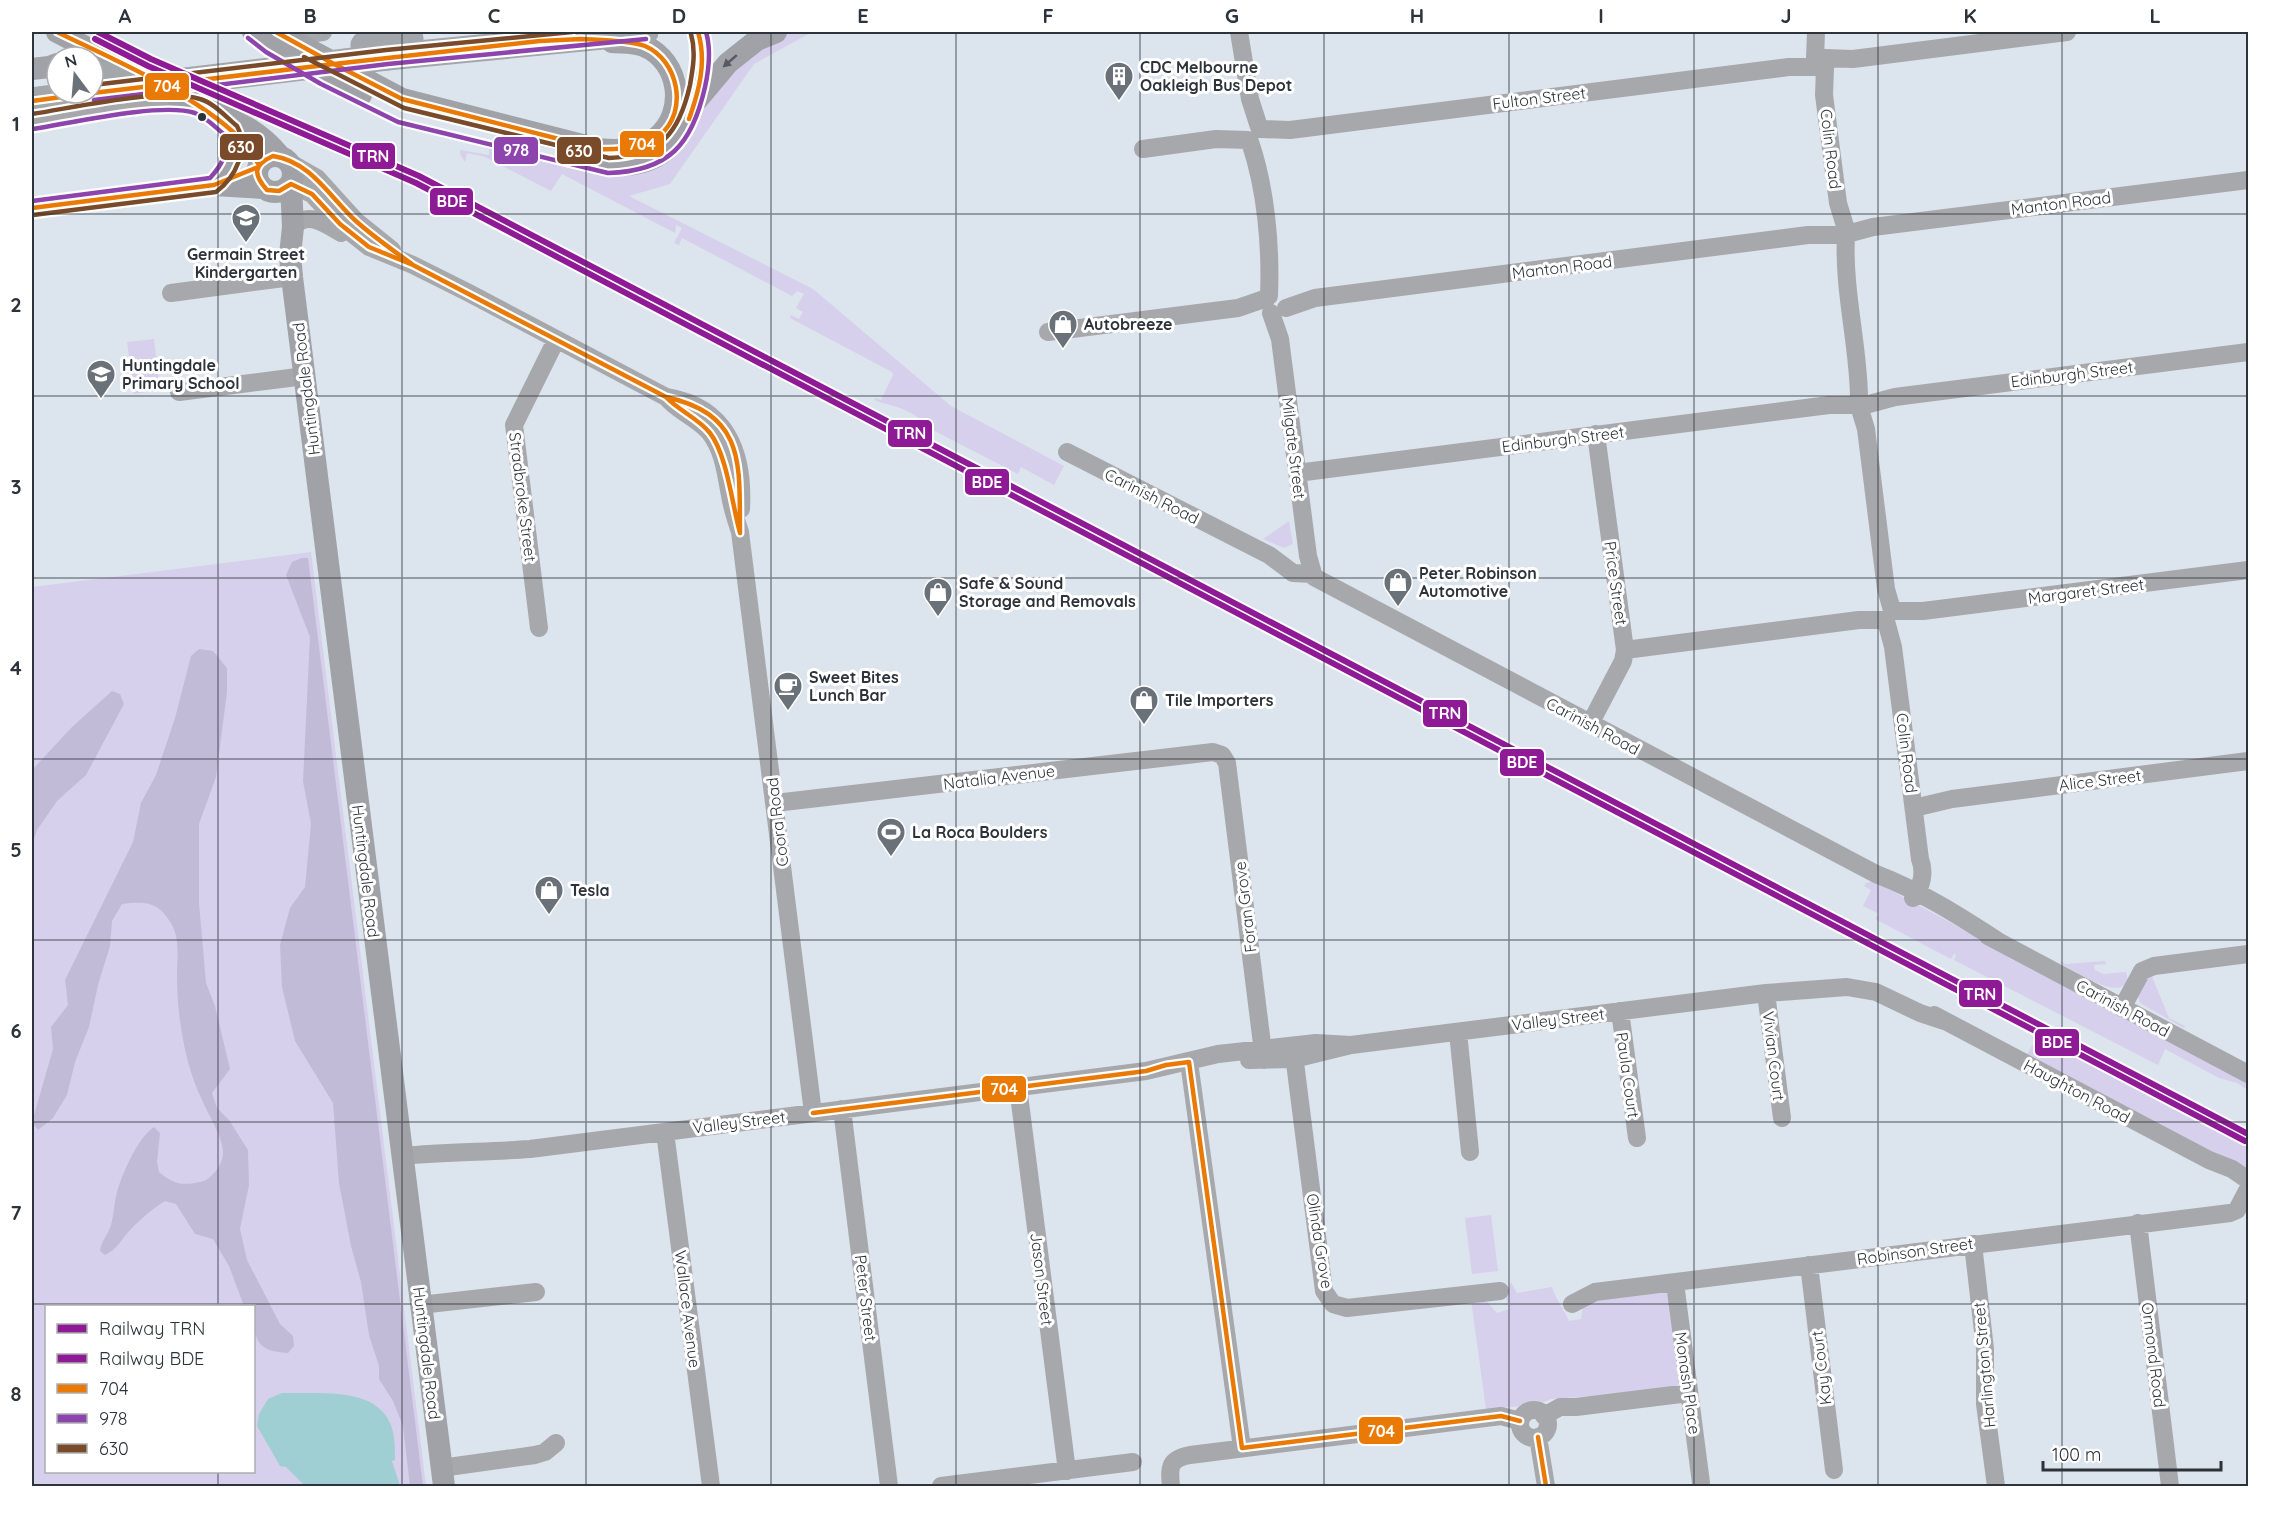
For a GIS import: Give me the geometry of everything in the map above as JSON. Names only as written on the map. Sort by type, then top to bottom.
[{"type":"highway","points":[[105,91],[375,51],[470,32]]},
{"type":"highway","points":[[105,76],[375,51],[574,39],[645,32]]},
{"type":"main road","points":[[253,32],[270,46],[307,67],[401,115],[608,166],[637,164],[664,151],[673,144],[683,130],[695,102],[701,63],[701,43],[698,32]]},
{"type":"main road","points":[[695,102],[728,63],[757,40],[776,32]]},
{"type":"main road","points":[[281,34],[386,92],[419,105],[598,149],[616,151],[634,148],[656,138],[669,123],[676,101],[674,79],[666,62],[654,52],[640,45],[574,39]]},
{"type":"main road","points":[[64,43],[252,129],[267,141],[276,175]]},
{"type":"main road","points":[[200,106],[232,131],[276,175]]},
{"type":"main road","points":[[214,185],[233,162],[232,131]]},
{"type":"main road","points":[[32,208],[276,175]]},
{"type":"main road","name":"Huntingdale Road","points":[[276,175],[293,227],[291,266]]},
{"type":"main road","name":"Huntingdale Road","points":[[276,175],[284,240],[291,266],[442,1477]]},
{"type":"street","points":[[281,34],[323,32]]},
{"type":"street","name":"Milgate Street","points":[[1239,32],[1255,134],[1308,556]]},
{"type":"street","name":"Colin Road","points":[[1816,32],[1920,859],[1911,892]]},
{"type":"street","name":"Fulton Street","points":[[1143,149],[2067,32]]},
{"type":"street","points":[[32,122],[174,102],[200,106]]},
{"type":"street","points":[[276,175],[312,194],[336,220],[364,244]]},
{"type":"street","points":[[276,175],[317,178],[356,221],[413,265]]},
{"type":"street","name":"Manton Road","points":[[1048,332],[2248,180]]},
{"type":"street","points":[[293,227],[302,220],[316,219],[364,244],[413,265],[556,340]]},
{"type":"street","points":[[171,293],[291,266]]},
{"type":"street","name":"Coora Road","points":[[556,340],[666,398],[674,407],[725,444],[724,463],[732,506],[740,532],[813,1113]]},
{"type":"street","name":"Stradbroke Street","points":[[539,628],[514,425],[556,340]]},
{"type":"street","name":"Edinburgh Street","points":[[1297,472],[2248,352]]},
{"type":"street","points":[[179,392],[305,376]]},
{"type":"street","name":"Price Street","points":[[1590,724],[1623,661],[1625,650],[1596,434]]},
{"type":"street","name":"Carinish Road","points":[[1067,452],[1269,555],[1293,573],[1312,574],[1327,586],[1911,892],[2122,1008],[2248,1074]]},
{"type":"street","name":"Carinish Road","points":[[1269,555],[1284,558],[1308,556]]},
{"type":"street","points":[[1308,556],[1312,574]]},
{"type":"street","name":"Margaret Street","points":[[1625,650],[2248,570]]},
{"type":"street","name":"Natalia Avenue","points":[[775,803],[1213,752],[1222,754]]},
{"type":"street","name":"Foran Grove","points":[[1222,754],[1227,763],[1263,1055]]},
{"type":"street","name":"Alice Street","points":[[1913,803],[2248,761]]},
{"type":"street","points":[[2122,1008],[2142,971],[2248,954]]},
{"type":"street","name":"Valley Street","points":[[402,1162],[461,1151],[475,1154],[665,1132],[1146,1071],[1167,1073],[1189,1066],[1231,1063],[1263,1055],[1294,1052],[1316,1043],[1351,1045],[1857,983]]},
{"type":"street","name":"Haughton Road","points":[[1857,983],[1920,1013],[1944,1021],[2210,1160],[2248,1188]]},
{"type":"street","name":"Vivian Court","points":[[1766,993],[1782,1119]]},
{"type":"street","name":"Paula Court","points":[[1620,1011],[1637,1138]]},
{"type":"street","points":[[1458,1032],[1470,1152]]},
{"type":"street","name":"Olinda Grove","points":[[1294,1052],[1324,1291],[1333,1304],[1347,1308],[1502,1294]]},
{"type":"street","points":[[1189,1066],[1242,1448]]},
{"type":"street","name":"Jason Street","points":[[1018,1087],[1067,1471]]},
{"type":"street","name":"Peter Street","points":[[842,1109],[890,1486]]},
{"type":"street","name":"Wallace Avenue","points":[[665,1132],[711,1486]]},
{"type":"street","name":"Robinson Street","points":[[1569,1306],[1595,1292],[2234,1212],[2248,1188]]},
{"type":"street","name":"Ormond Road","points":[[2138,1223],[2170,1486]]},
{"type":"street","name":"Harlington Street","points":[[1973,1244],[1984,1349],[1985,1404],[1996,1486]]},
{"type":"street","name":"Kay Court","points":[[1809,1265],[1834,1470]]},
{"type":"street","name":"Monash Place","points":[[1675,1283],[1701,1483]]},
{"type":"street","points":[[420,1305],[536,1292]]},
{"type":"street","points":[[1544,1416],[1560,1407],[1689,1393]]},
{"type":"street","points":[[1533,1410],[1544,1416],[1547,1428],[1538,1437],[1533,1438],[1524,1434],[1520,1421],[1525,1414],[1533,1410]]},
{"type":"street","points":[[1171,1486],[1172,1463],[1180,1457],[1190,1455],[1501,1416],[1520,1421]]},
{"type":"street","points":[[1538,1437],[1546,1486]]},
{"type":"street","points":[[442,1477],[535,1455],[545,1452],[556,1443]]},
{"type":"street","points":[[941,1486],[993,1484],[1133,1462]]},
{"type":"shaded area","points":[[791,32],[812,32],[754,64],[670,184],[629,196],[813,289],[951,406],[1064,466],[1054,485],[1021,467],[1018,474],[923,425],[915,415],[874,400],[876,398],[881,400],[893,375],[892,372],[790,318],[791,315],[799,319],[803,312],[796,308],[804,294],[797,291],[792,296],[682,238],[679,245],[674,243],[682,228],[676,225],[675,233],[562,174],[551,191],[485,157],[467,153],[465,162],[460,154],[460,150],[489,155],[489,149],[481,147],[482,144],[602,173],[708,95],[759,47]]},
{"type":"shaded area","points":[[154,339],[160,390],[134,394],[127,342]]},
{"type":"shaded area","points":[[1289,521],[1293,544],[1284,548],[1263,539]]},
{"type":"shaded area","points":[[311,552],[426,1486],[32,1486],[32,587]]},
{"type":"shaded area","points":[[308,558],[423,1486],[410,1486],[403,1426],[393,1401],[379,1379],[379,1366],[369,1335],[361,1282],[351,1246],[339,1183],[333,1103],[295,1041],[282,987],[280,945],[290,908],[305,887],[311,824],[303,781],[310,637],[286,575],[292,562]]},
{"type":"shaded area","points":[[199,649],[213,651],[227,668],[227,692],[216,777],[199,824],[199,903],[206,983],[215,1006],[230,1069],[212,1093],[217,1108],[229,1120],[248,1150],[249,1185],[240,1229],[247,1260],[280,1324],[293,1336],[294,1346],[288,1353],[268,1349],[258,1340],[255,1330],[255,1305],[244,1305],[229,1266],[213,1239],[195,1234],[176,1204],[165,1201],[151,1210],[113,1250],[105,1255],[100,1251],[111,1225],[117,1192],[127,1166],[142,1139],[154,1127],[160,1133],[157,1162],[159,1172],[178,1183],[188,1184],[209,1178],[222,1161],[223,1156],[220,1138],[198,1091],[186,1052],[178,1004],[178,950],[175,931],[167,917],[157,907],[145,903],[122,904],[112,921],[110,946],[98,985],[89,1027],[75,1062],[67,1095],[53,1118],[38,1130],[32,1122],[53,1049],[51,1027],[68,1005],[65,980],[133,842],[141,803],[156,775],[175,718],[191,656]]},
{"type":"shaded area","points":[[112,691],[120,694],[124,704],[86,775],[57,801],[37,830],[32,845],[32,770],[72,727]]},
{"type":"shaded area","points":[[1874,881],[2117,1013],[2248,1081],[2248,1090],[2237,1083],[2219,1078],[2165,1049],[2158,1065],[1954,960],[1956,955],[1954,954],[1951,959],[1875,919],[1879,914],[1863,906],[1871,890],[1864,886]]},
{"type":"shaded area","points":[[2060,960],[2065,964],[2105,961],[2106,964],[2094,965],[2095,970],[2103,974],[2126,972],[2127,981],[2119,988],[2112,988],[2085,977],[2063,965]]},
{"type":"shaded area","points":[[2151,974],[2169,1018],[2185,1026],[2184,1028],[2140,1003],[2139,990]]},
{"type":"shaded area","points":[[2039,1034],[2248,1145],[2248,1174],[2026,1056]]},
{"type":"shaded area","points":[[1491,1215],[1498,1271],[1472,1274],[1465,1218]]},
{"type":"shaded area","points":[[1511,1282],[1517,1293],[1552,1287],[1569,1321],[1581,1319],[1583,1307],[1598,1298],[1661,1290],[1669,1295],[1682,1379],[1677,1386],[1669,1390],[1551,1399],[1537,1405],[1486,1409],[1471,1300],[1487,1302],[1497,1313],[1509,1309],[1506,1298]]},
{"type":"water","points":[[282,1393],[343,1394],[371,1403],[382,1411],[393,1432],[395,1460],[392,1461],[400,1486],[305,1486],[286,1467],[280,1466],[257,1426],[259,1414],[268,1399]]},
{"type":"rail line","name":"TRN","points":[[98,32],[151,59],[419,176],[2248,1134]]},
{"type":"rail line","name":"BDE","points":[[95,39],[148,66],[416,183],[2245,1141]]},
{"type":"transit line","name":"704","points":[[57,32],[158,82],[208,112],[247,146],[259,165]]},
{"type":"transit line","name":"704","points":[[276,32],[334,64]]},
{"type":"transit line","name":"630","points":[[105,84],[386,50],[572,32]]},
{"type":"transit line","name":"704","points":[[689,119],[701,76],[702,54],[698,32]]},
{"type":"transit line","name":"978","points":[[248,38],[266,52],[321,84],[398,122],[608,173],[647,167],[662,160],[685,139],[700,107],[706,80],[709,52],[706,32]]},
{"type":"transit line","name":"630","points":[[304,57],[404,108],[609,158],[642,153],[654,147],[673,129],[680,117],[690,85],[694,53],[691,34]]},
{"type":"transit line","name":"704","points":[[581,39],[638,44],[656,53],[665,62],[672,74],[677,100],[675,113],[669,125],[660,135],[646,143],[630,147],[598,149],[402,99],[334,64],[540,41],[581,39]]},
{"type":"transit line","name":"978","points":[[105,99],[388,64],[646,39]]},
{"type":"transit line","name":"704","points":[[105,92],[334,64]]},
{"type":"transit line","name":"630","points":[[32,114],[141,97],[184,96],[205,101],[220,111],[237,126],[242,144],[235,171],[216,192],[33,215]]},
{"type":"transit line","name":"704","points":[[32,101],[45,99]]},
{"type":"transit line","name":"978","points":[[32,201],[210,178],[225,153],[225,135],[203,117],[180,110],[92,118],[33,129]]},
{"type":"transit line","name":"704","points":[[273,156],[299,165],[310,173],[357,222],[413,265],[369,247],[340,224],[312,194],[291,184],[279,191],[267,190],[259,179],[257,170],[266,159],[273,156]]},
{"type":"transit line","name":"704","points":[[32,208],[214,185],[258,167]]},
{"type":"transit line","name":"704","points":[[413,265],[666,397]]},
{"type":"transit line","name":"704","points":[[413,265],[666,397]]},
{"type":"transit line","name":"704","points":[[666,397],[692,405],[712,416],[725,430],[738,465],[740,533]]},
{"type":"transit line","name":"704","points":[[666,397],[705,428],[716,442],[725,467],[740,533]]},
{"type":"transit line","name":"704","points":[[813,1113],[1146,1071],[1189,1062],[1242,1448]]},
{"type":"transit line","name":"704","points":[[1242,1448],[1501,1416],[1520,1421]]},
{"type":"transit line","name":"704","points":[[1538,1437],[1546,1486]]},
{"type":"place","name":"CDC Melbourne Oakleigh Bus Depot","points":[[1119,102]]},
{"type":"place","name":"Germain Street Kindergarten","points":[[246,244]]},
{"type":"place","name":"Autobreeze","points":[[1063,350]]},
{"type":"place","name":"Huntingdale Primary School","points":[[101,400]]},
{"type":"place","name":"Peter Robinson Automotive","points":[[1398,608]]},
{"type":"place","name":"Safe & Sound Storage and Removals","points":[[938,618]]},
{"type":"place","name":"Sweet Bites Lunch Bar","points":[[788,712]]},
{"type":"place","name":"Tile Importers","points":[[1144,726]]},
{"type":"place","name":"La Roca Boulders","points":[[891,858]]},
{"type":"place","name":"Tesla","points":[[549,916]]}]
